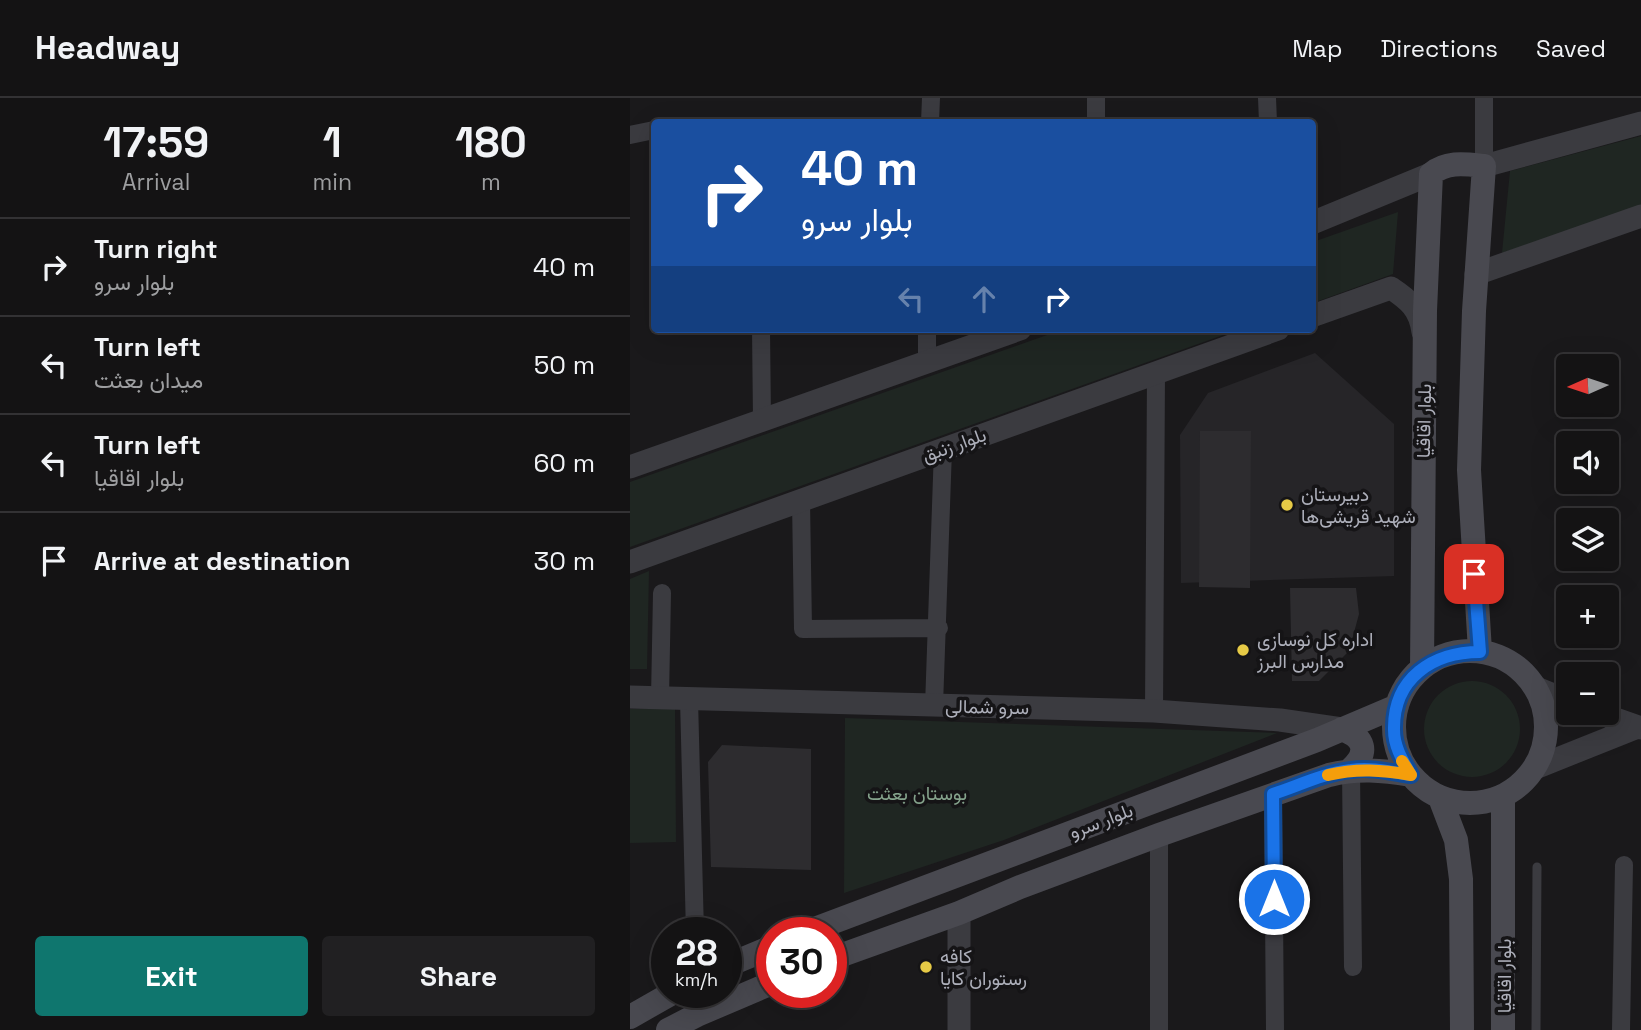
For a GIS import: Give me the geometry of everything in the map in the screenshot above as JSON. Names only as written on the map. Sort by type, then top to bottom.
[{"type":"main road","points":[[1432,174],[1448,165],[1461,163],[1484,166],[1476,274],[1469,470],[1480,652]]},
{"type":"main road","name":"بلوار اقاقیا","points":[[1422,668],[1425,344],[1432,174]]},
{"type":"main road","points":[[1459,652],[1480,652],[1497,656],[1526,675],[1536,688],[1544,708],[1547,728],[1544,749],[1535,768],[1521,785],[1503,797],[1482,803],[1461,804],[1440,798],[1424,788],[1411,775],[1399,754],[1394,730],[1397,706],[1403,692],[1422,668],[1440,657],[1459,652]]},
{"type":"main road","name":"بلوار سرو","points":[[847,917],[1007,858],[1397,706]]},
{"type":"main road","points":[[1342,729],[1355,734],[1363,746],[1361,760],[1351,769]]},
{"type":"main road","name":"بلوار سرو","points":[[847,952],[959,913],[1159,835],[1329,775],[1351,769],[1411,775]]},
{"type":"main road","name":"بلوار اقاقیا","points":[[1503,797],[1503,1030]]},
{"type":"main road","points":[[1440,798],[1456,840],[1461,880],[1462,1030]]},
{"type":"main road","points":[[668,1030],[697,1022],[756,992]]},
{"type":"main road","points":[[630,1017],[651,1005]]},
{"type":"street","points":[[930,119],[931,98]]},
{"type":"street","points":[[1096,98],[1096,119]]},
{"type":"street","points":[[1267,98],[1268,119]]},
{"type":"street","points":[[1484,98],[1484,166],[1641,123]]},
{"type":"street","points":[[630,135],[651,131]]},
{"type":"street","points":[[1316,221],[1432,174]]},
{"type":"street","points":[[1476,274],[1641,216]]},
{"type":"street","points":[[1316,315],[1391,288],[1408,300],[1419,313],[1425,344]]},
{"type":"street","points":[[761,333],[762,420]]},
{"type":"street","points":[[927,333],[927,362]]},
{"type":"street","points":[[630,467],[1009,333]]},
{"type":"street","name":"بلوار زنبق","points":[[630,562],[1267,333]]},
{"type":"street","points":[[1154,711],[1156,373]]},
{"type":"street","points":[[934,706],[939,628],[943,449]]},
{"type":"street","points":[[801,500],[803,629],[939,628]]},
{"type":"street","points":[[660,698],[662,593]]},
{"type":"street","points":[[1536,688],[1556,696]]},
{"type":"street","name":"سرو شمالی","points":[[630,697],[1154,711],[1280,720],[1342,729]]},
{"type":"street","points":[[690,699],[695,917]]},
{"type":"street","points":[[1619,721],[1638,728]]},
{"type":"street","points":[[1535,768],[1638,728]]},
{"type":"street","points":[[1351,769],[1353,967]]},
{"type":"street","points":[[1273,794],[1275,1030]]},
{"type":"street","points":[[1159,835],[1159,1030]]},
{"type":"street","points":[[1621,1030],[1624,865]]},
{"type":"street","points":[[959,913],[959,1030]]},
{"type":"lane","points":[[1536,1030],[1537,867]]},
{"type":"shaded area","name":"دبیرستان شهید قریشی‌ها","points":[[1315,353],[1394,424],[1394,576],[1181,583],[1180,435],[1208,393]]},
{"type":"green space","points":[[1641,136],[1641,207],[1502,253],[1510,171]]},
{"type":"green space","points":[[1398,212],[1393,274],[1316,302],[1316,241]]},
{"type":"green space","points":[[1053,333],[1229,333],[630,547],[630,482]]},
{"type":"green space","points":[[649,571],[647,669],[630,669],[630,579]]},
{"type":"green space","points":[[1463,681],[1481,681],[1499,689],[1512,702],[1520,720],[1517,748],[1499,769],[1481,777],[1463,777],[1445,769],[1432,756],[1424,738],[1424,720],[1432,702],[1445,689]]},
{"type":"green space","points":[[675,708],[676,842],[630,843],[630,709]]},
{"type":"green space","name":"بوستان بعثت","points":[[845,718],[1277,733],[1004,840],[844,893]]},
{"type":"building","points":[[1200,431],[1251,431],[1250,588],[1199,587]]},
{"type":"building","points":[[1290,588],[1356,588],[1359,614],[1349,651],[1319,681],[1292,681]]},
{"type":"building","points":[[722,745],[811,749],[811,870],[711,867],[708,762]]},
{"type":"slow traffic","points":[[1328,775],[1351,769],[1411,775],[1402,761]]},
{"type":"place","name":"دبیرستان شهید قریشی‌ها","points":[[1287,505]]},
{"type":"place","name":"اداره کل نوسازی مدارس البرز","points":[[1243,650]]},
{"type":"place","name":"کافه رستوران کایا","points":[[926,967]]},
{"type":"route","points":[[1274,899],[1273,794],[1351,769],[1411,775],[1399,754],[1394,730],[1397,706],[1411,679],[1422,668],[1440,657],[1459,652],[1480,652],[1474,574]]}]
